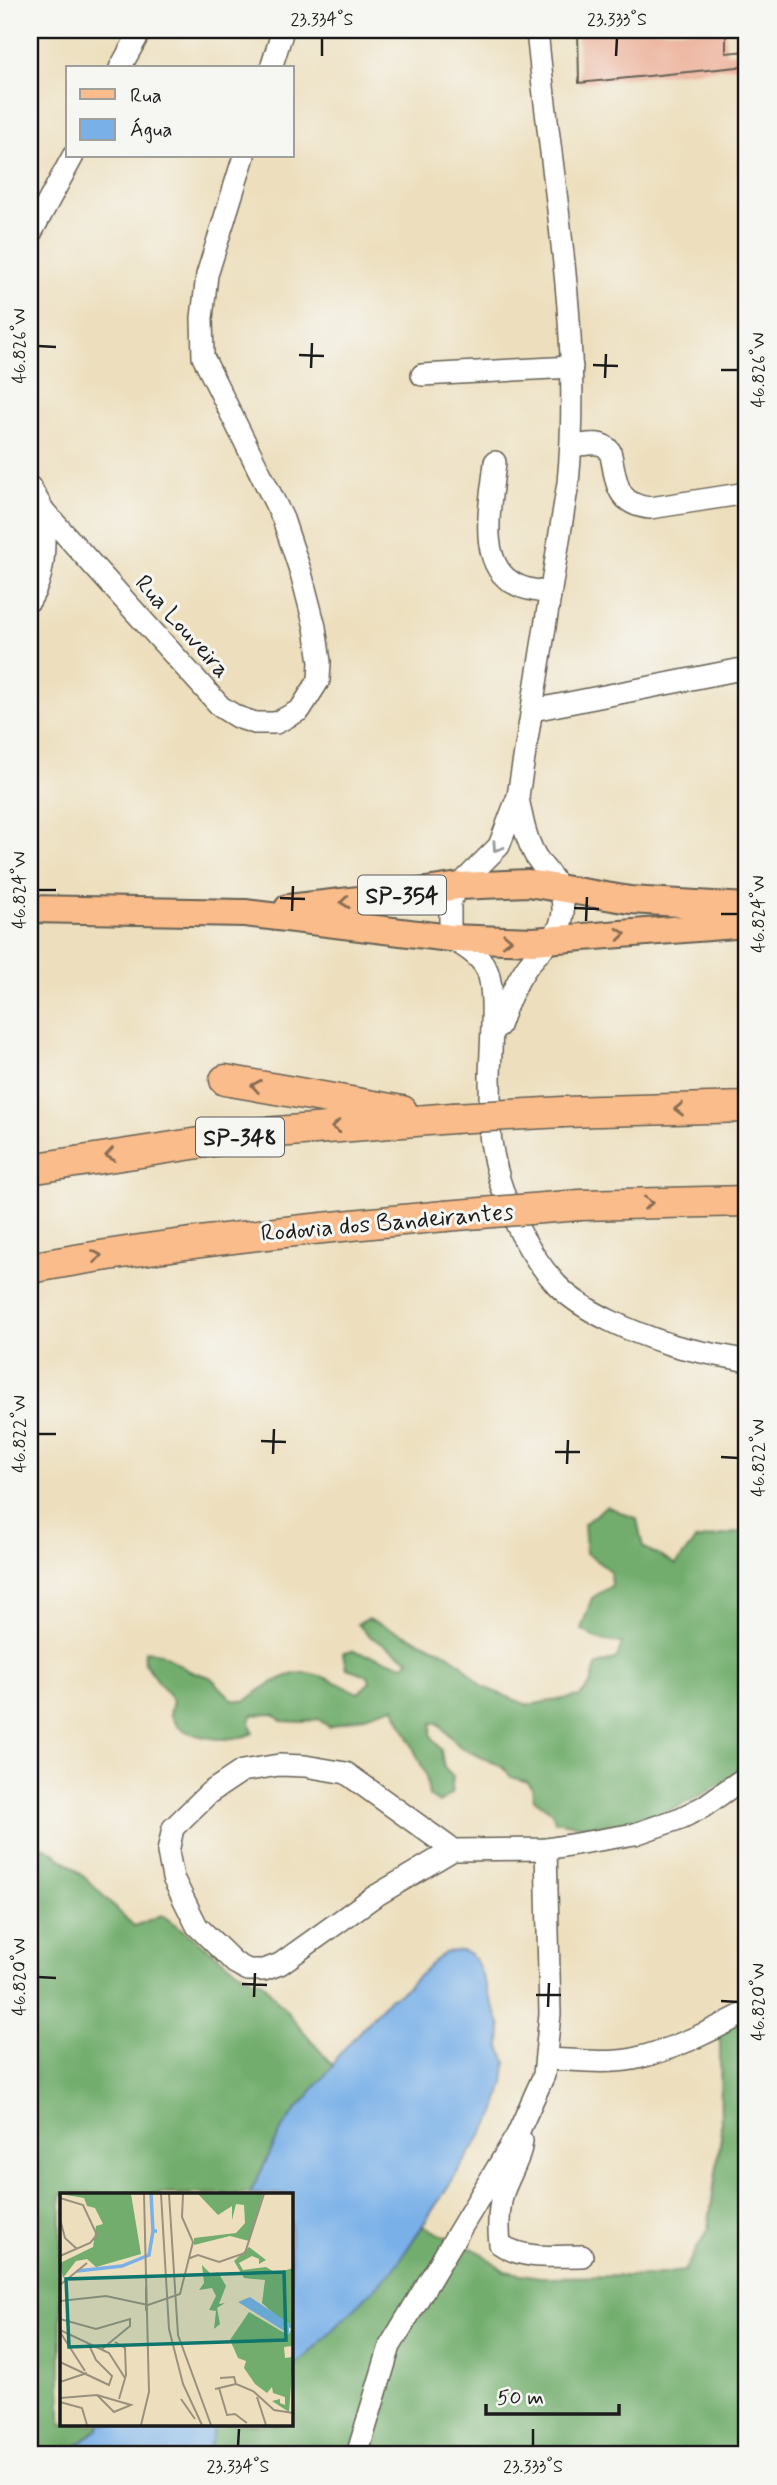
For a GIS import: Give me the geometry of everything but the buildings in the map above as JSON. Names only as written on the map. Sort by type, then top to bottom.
[{"type":"highway","points":[[225,1080],[448,1118]]},
{"type":"highway","name":"SP-348","points":[[30,1169],[264,1133],[448,1118],[747,1107]]},
{"type":"highway","name":"Rodovia dos Bandeirantes","points":[[30,1268],[101,1255],[265,1233],[445,1216],[580,1205],[747,1201]]},
{"type":"main road","name":"SP-354","points":[[245,913],[459,886],[528,883],[630,900],[747,907]]},
{"type":"main road","name":"SP-354","points":[[30,909],[245,913],[450,938],[533,941],[747,924]]},
{"type":"street","points":[[121,66],[141,30]]},
{"type":"street","points":[[272,66],[282,30]]},
{"type":"street","points":[[537,30],[545,116],[565,261],[572,367],[572,446],[518,796],[499,846],[459,886],[450,901],[450,938],[475,954],[490,977],[493,994],[490,1055],[491,1140],[503,1195],[532,1253],[559,1287],[587,1307],[626,1328],[670,1344],[747,1361]]},
{"type":"street","points":[[32,228],[72,158]]},
{"type":"street","name":"Rua Louveira","points":[[30,487],[44,511],[221,708],[255,723],[276,723],[300,710],[319,680],[320,662],[315,627],[301,573],[283,519],[203,357],[202,318],[207,275],[243,158]]},
{"type":"street","points":[[422,375],[572,367]]},
{"type":"street","points":[[572,446],[600,443],[606,446],[610,451],[620,494],[636,506],[650,508],[747,493]]},
{"type":"street","points":[[495,462],[488,539],[493,558],[503,575],[516,585],[550,593]]},
{"type":"street","points":[[30,600],[45,557],[44,511]]},
{"type":"street","points":[[533,710],[747,668]]},
{"type":"street","points":[[490,1055],[509,995],[527,966],[553,940],[563,914],[559,887],[536,856],[526,836],[518,796]]},
{"type":"street","points":[[453,1850],[346,1773],[279,1765],[242,1771],[209,1793],[173,1828],[168,1852],[173,1878],[197,1926],[235,1964],[248,1970],[264,1970],[281,1965],[372,1898],[453,1850],[546,1849],[635,1834],[681,1818],[703,1807],[747,1776]]},
{"type":"street","points":[[357,2455],[390,2346],[522,2125],[544,2075],[550,2014],[546,1849]]},
{"type":"street","points":[[547,2059],[632,2059],[703,2035],[747,2012]]},
{"type":"street","points":[[522,2125],[521,2152],[503,2192],[498,2219],[500,2244],[512,2252],[582,2256]]},
{"type":"green space","points":[[606,1506],[637,1519],[643,1547],[676,1565],[695,1540],[747,1531],[747,1767],[702,1795],[656,1815],[607,1825],[555,1821],[552,1812],[534,1799],[528,1782],[511,1777],[503,1767],[461,1748],[438,1723],[432,1723],[431,1735],[441,1750],[444,1768],[453,1777],[451,1794],[439,1803],[429,1796],[426,1775],[394,1707],[329,1727],[318,1719],[303,1722],[281,1721],[274,1714],[252,1715],[250,1723],[253,1733],[245,1736],[216,1739],[197,1735],[176,1724],[170,1714],[173,1701],[144,1662],[145,1651],[161,1653],[189,1671],[210,1677],[233,1700],[246,1701],[273,1682],[298,1673],[319,1676],[358,1693],[370,1682],[368,1675],[346,1668],[343,1653],[354,1651],[404,1665],[409,1660],[371,1637],[357,1624],[368,1619],[443,1651],[462,1664],[483,1687],[528,1705],[580,1696],[591,1684],[596,1666],[617,1658],[622,1643],[599,1640],[581,1629],[592,1598],[611,1586],[610,1571],[586,1553],[584,1524]]},
{"type":"green space","points":[[30,1841],[73,1867],[134,1926],[162,1915],[243,1974],[262,1982],[333,2066],[284,2125],[250,2193],[60,2193],[60,2426],[99,2426],[67,2455],[30,2455]]},
{"type":"green space","points":[[747,2014],[747,2455],[208,2455],[216,2426],[292,2426],[292,2366],[306,2356],[393,2269],[423,2226],[481,2253],[505,2271],[539,2277],[646,2276],[684,2271],[708,2229],[721,2137],[720,2042],[716,2030]]},
{"type":"water","points":[[462,1951],[470,1954],[477,1963],[501,2027],[500,2047],[506,2062],[504,2083],[494,2116],[394,2269],[306,2356],[292,2366],[292,2193],[250,2193],[284,2125],[333,2066],[336,2058],[389,1998],[399,1994],[444,1952]]},
{"type":"water","points":[[216,2426],[208,2455],[67,2455],[99,2428]]}]
